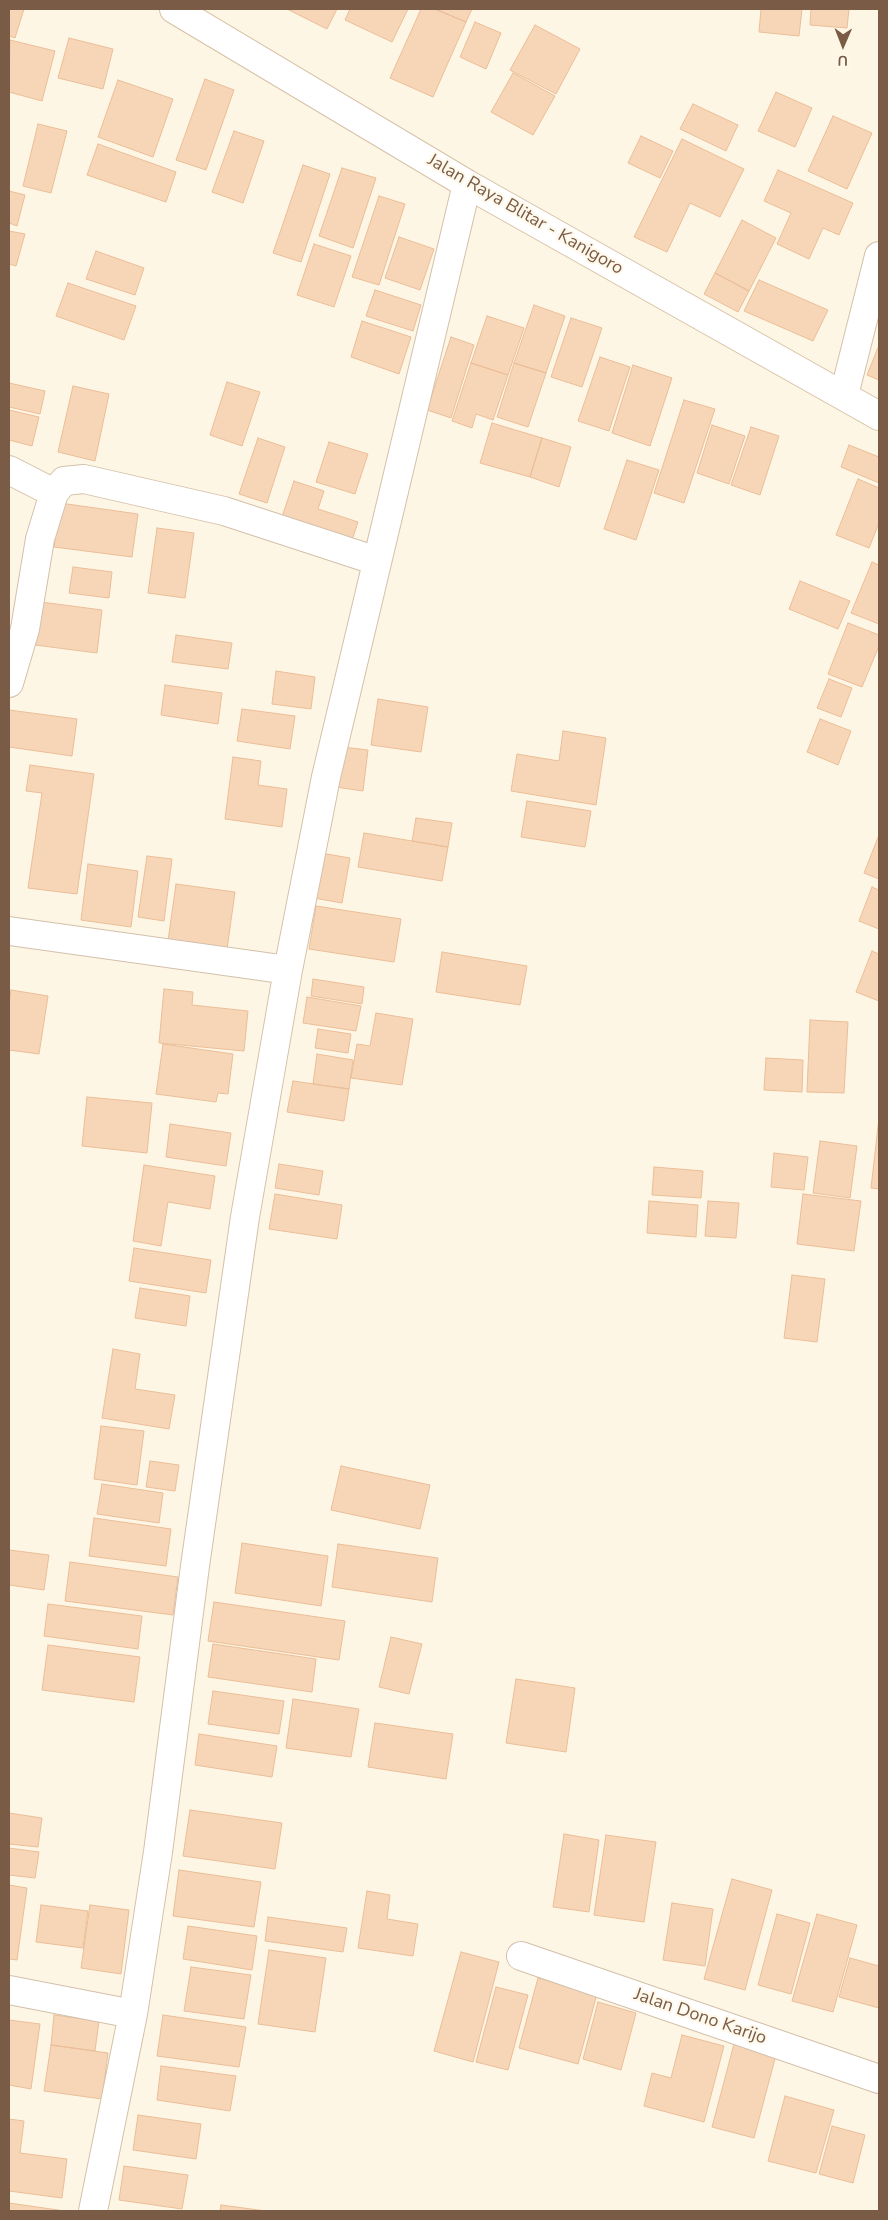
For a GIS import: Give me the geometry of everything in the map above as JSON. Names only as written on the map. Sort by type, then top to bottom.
[{"type":"street","name":"Jalan Raya Blitar - Kanigoro","points":[[174,9],[467,184],[879,416]]},
{"type":"street","points":[[93,2211],[133,2014],[158,1852],[245,1217],[288,970],[326,777],[467,184]]},
{"type":"street","points":[[834,389],[879,256]]},
{"type":"street","points":[[9,470],[54,493]]},
{"type":"street","points":[[9,684],[25,630],[40,539],[54,493],[64,481],[84,479],[224,511],[376,561]]},
{"type":"street","points":[[9,931],[288,970]]},
{"type":"street","name":"Jalan Dono Karijo","points":[[520,1956],[879,2078]]},
{"type":"street","points":[[9,1990],[133,2014]]},
{"type":"building","points":[[9,9],[24,9],[15,38],[9,36]]},
{"type":"building","points":[[287,9],[337,9],[327,29]]},
{"type":"building","points":[[350,9],[408,9],[392,42],[345,20]]},
{"type":"building","points":[[421,9],[435,9],[466,22],[433,97],[390,78]]},
{"type":"building","points":[[435,9],[472,9],[466,22]]},
{"type":"building","points":[[761,9],[802,9],[799,36],[759,32]]},
{"type":"building","points":[[811,9],[849,9],[847,28],[810,25]]},
{"type":"building","points":[[475,22],[501,33],[486,69],[460,57]]},
{"type":"building","points":[[535,25],[580,49],[556,94],[510,70]]},
{"type":"building","points":[[69,38],[113,49],[103,89],[58,78]]},
{"type":"building","points":[[10,40],[55,51],[42,101],[9,92]]},
{"type":"building","points":[[513,73],[555,96],[533,135],[491,112]]},
{"type":"building","points":[[205,79],[234,90],[206,170],[176,160]]},
{"type":"building","points":[[118,80],[173,99],[153,157],[98,137]]},
{"type":"building","points":[[776,92],[812,108],[795,147],[758,131]]},
{"type":"building","points":[[693,104],[738,125],[726,151],[680,129]]},
{"type":"building","points":[[833,116],[872,133],[847,189],[808,171]]},
{"type":"building","points":[[38,124],[67,131],[51,193],[23,186]]},
{"type":"building","points":[[234,131],[264,141],[243,203],[212,192]]},
{"type":"building","points":[[641,136],[673,151],[660,178],[628,163]]},
{"type":"building","points":[[682,139],[744,169],[720,217],[690,203],[667,252],[634,237]]},
{"type":"building","points":[[98,144],[176,172],[166,202],[87,175]]},
{"type":"building","points":[[303,165],[330,174],[301,262],[273,253]]},
{"type":"building","points":[[342,168],[376,178],[353,248],[319,236]]},
{"type":"building","points":[[778,170],[853,203],[839,235],[823,228],[809,259],[777,244],[791,213],[764,201]]},
{"type":"building","points":[[9,191],[25,195],[17,226],[9,223]]},
{"type":"building","points":[[379,196],[405,204],[379,285],[352,277]]},
{"type":"building","points":[[742,220],[776,238],[749,291],[715,273]]},
{"type":"building","points":[[9,231],[25,234],[16,266],[9,264]]},
{"type":"building","points":[[399,237],[434,249],[420,290],[385,278]]},
{"type":"building","points":[[314,244],[351,256],[334,307],[297,295]]},
{"type":"building","points":[[96,251],[144,268],[135,295],[86,279]]},
{"type":"building","points":[[715,273],[749,291],[738,312],[704,294]]},
{"type":"building","points":[[759,280],[828,310],[813,341],[744,311]]},
{"type":"building","points":[[68,283],[136,306],[124,340],[56,316]]},
{"type":"building","points":[[375,290],[421,305],[413,331],[366,316]]},
{"type":"building","points":[[534,305],[565,316],[546,373],[514,363]]},
{"type":"building","points":[[487,316],[524,328],[508,375],[471,363]]},
{"type":"building","points":[[571,318],[602,328],[582,387],[551,377]]},
{"type":"building","points":[[362,321],[411,337],[399,374],[351,357]]},
{"type":"building","points":[[451,337],[474,345],[451,418],[427,410]]},
{"type":"building","points":[[879,345],[879,380],[867,375]]},
{"type":"building","points":[[600,357],[630,367],[609,431],[578,421]]},
{"type":"building","points":[[471,363],[508,375],[493,420],[476,414],[472,428],[452,421]]},
{"type":"building","points":[[514,363],[546,373],[528,427],[497,417]]},
{"type":"building","points":[[633,365],[672,378],[650,446],[612,433]]},
{"type":"building","points":[[227,382],[260,392],[242,446],[210,435]]},
{"type":"building","points":[[9,383],[45,391],[40,414],[9,407]]},
{"type":"building","points":[[73,386],[109,394],[95,461],[58,452]]},
{"type":"building","points":[[684,400],[715,409],[684,503],[654,493]]},
{"type":"building","points":[[9,410],[39,417],[32,446],[9,440]]},
{"type":"building","points":[[492,423],[542,438],[530,477],[480,463]]},
{"type":"building","points":[[712,425],[745,436],[729,484],[697,473]]},
{"type":"building","points":[[751,427],[779,436],[760,495],[731,485]]},
{"type":"building","points":[[258,438],[285,447],[267,503],[239,494]]},
{"type":"building","points":[[542,438],[571,447],[559,487],[530,477]]},
{"type":"building","points":[[329,442],[368,454],[355,494],[316,482]]},
{"type":"building","points":[[849,445],[879,457],[879,483],[841,467]]},
{"type":"building","points":[[627,460],[659,470],[636,540],[604,529]]},
{"type":"building","points":[[858,479],[879,488],[879,523],[869,548],[836,535]]},
{"type":"building","points":[[294,481],[324,491],[318,509],[358,522],[351,543],[281,520]]},
{"type":"building","points":[[60,503],[138,514],[132,557],[54,547]]},
{"type":"building","points":[[157,528],[194,533],[185,598],[148,593]]},
{"type":"building","points":[[872,562],[879,565],[879,624],[851,613]]},
{"type":"building","points":[[73,567],[112,572],[109,598],[69,593]]},
{"type":"building","points":[[800,581],[850,601],[838,629],[789,609]]},
{"type":"building","points":[[41,602],[102,610],[97,653],[35,645]]},
{"type":"building","points":[[848,623],[879,635],[879,646],[862,687],[828,674]]},
{"type":"building","points":[[176,635],[232,643],[228,669],[172,662]]},
{"type":"building","points":[[276,671],[315,677],[311,709],[272,704]]},
{"type":"building","points":[[829,679],[852,688],[841,717],[817,708]]},
{"type":"building","points":[[165,685],[222,693],[218,724],[161,715]]},
{"type":"building","points":[[378,699],[428,707],[421,752],[371,745]]},
{"type":"building","points":[[242,709],[295,716],[290,749],[237,741]]},
{"type":"building","points":[[9,710],[77,719],[72,756],[9,747]]},
{"type":"building","points":[[820,719],[851,731],[838,765],[807,752]]},
{"type":"building","points":[[563,731],[606,738],[596,805],[511,791],[517,754],[559,761]]},
{"type":"building","points":[[342,747],[368,750],[363,791],[336,787]]},
{"type":"building","points":[[233,757],[261,761],[258,785],[287,789],[282,827],[225,819]]},
{"type":"building","points":[[30,765],[94,774],[77,894],[28,888],[42,793],[26,791]]},
{"type":"building","points":[[527,801],[591,811],[585,847],[521,837]]},
{"type":"building","points":[[416,818],[452,823],[448,847],[412,841]]},
{"type":"building","points":[[364,833],[448,847],[442,881],[358,867]]},
{"type":"building","points":[[879,835],[879,879],[864,873]]},
{"type":"building","points":[[321,853],[350,858],[342,903],[314,898]]},
{"type":"building","points":[[147,856],[172,859],[164,921],[138,917]]},
{"type":"building","points":[[88,864],[138,871],[131,927],[81,920]]},
{"type":"building","points":[[176,884],[235,892],[227,949],[168,941]]},
{"type":"building","points":[[872,887],[879,890],[879,929],[859,921]]},
{"type":"building","points":[[316,906],[401,919],[394,962],[309,949]]},
{"type":"building","points":[[872,951],[879,954],[879,1001],[856,992]]},
{"type":"building","points":[[442,952],[527,966],[520,1005],[436,992]]},
{"type":"building","points":[[313,979],[364,987],[362,1004],[311,996]]},
{"type":"building","points":[[164,989],[193,992],[192,1005],[248,1011],[244,1051],[159,1043]]},
{"type":"building","points":[[11,990],[48,996],[39,1054],[9,1050],[9,1004]]},
{"type":"building","points":[[307,997],[361,1006],[356,1031],[303,1023]]},
{"type":"building","points":[[376,1013],[413,1019],[402,1085],[351,1078],[357,1044],[370,1046]]},
{"type":"building","points":[[810,1020],[848,1022],[844,1093],[807,1092]]},
{"type":"building","points":[[318,1029],[351,1034],[348,1053],[315,1048]]},
{"type":"building","points":[[163,1044],[233,1054],[228,1094],[218,1093],[216,1102],[156,1094]]},
{"type":"building","points":[[317,1054],[353,1060],[349,1089],[313,1084]]},
{"type":"building","points":[[766,1058],[803,1060],[802,1092],[764,1090]]},
{"type":"building","points":[[293,1081],[349,1089],[344,1121],[287,1112]]},
{"type":"building","points":[[87,1097],[152,1103],[147,1153],[82,1146]]},
{"type":"building","points":[[879,1118],[879,1189],[871,1188]]},
{"type":"building","points":[[170,1124],[231,1133],[226,1166],[166,1157]]},
{"type":"building","points":[[820,1141],[857,1146],[850,1198],[813,1193]]},
{"type":"building","points":[[774,1153],[808,1157],[804,1190],[771,1187]]},
{"type":"building","points":[[279,1164],[323,1171],[319,1195],[275,1188]]},
{"type":"building","points":[[144,1165],[215,1176],[210,1209],[168,1202],[161,1246],[133,1241]]},
{"type":"building","points":[[654,1167],[703,1171],[701,1198],[652,1195]]},
{"type":"building","points":[[275,1194],[342,1205],[337,1239],[269,1229]]},
{"type":"building","points":[[803,1194],[861,1201],[854,1251],[797,1244]]},
{"type":"building","points":[[649,1201],[698,1205],[696,1237],[647,1233]]},
{"type":"building","points":[[708,1201],[739,1203],[736,1238],[705,1236]]},
{"type":"building","points":[[134,1248],[211,1260],[206,1293],[129,1281]]},
{"type":"building","points":[[792,1275],[825,1279],[817,1342],[784,1338]]},
{"type":"building","points":[[140,1288],[190,1296],[186,1326],[135,1318]]},
{"type":"building","points":[[113,1349],[140,1354],[135,1389],[175,1395],[169,1429],[102,1418]]},
{"type":"building","points":[[101,1426],[144,1431],[137,1485],[94,1479]]},
{"type":"building","points":[[150,1461],[179,1465],[175,1491],[146,1487]]},
{"type":"building","points":[[341,1466],[430,1485],[420,1529],[331,1510]]},
{"type":"building","points":[[102,1484],[163,1493],[159,1523],[97,1514]]},
{"type":"building","points":[[94,1518],[171,1529],[166,1566],[89,1556]]},
{"type":"building","points":[[242,1543],[328,1556],[321,1606],[235,1593]]},
{"type":"building","points":[[338,1544],[438,1558],[432,1602],[332,1587]]},
{"type":"building","points":[[9,1550],[49,1555],[44,1590],[9,1585]]},
{"type":"building","points":[[70,1562],[178,1577],[173,1615],[65,1601]]},
{"type":"building","points":[[214,1602],[345,1621],[339,1660],[208,1641]]},
{"type":"building","points":[[48,1604],[142,1616],[138,1649],[44,1636]]},
{"type":"building","points":[[391,1637],[422,1644],[409,1694],[379,1687]]},
{"type":"building","points":[[213,1644],[316,1659],[312,1692],[208,1677]]},
{"type":"building","points":[[48,1645],[140,1657],[134,1702],[42,1690]]},
{"type":"building","points":[[516,1679],[575,1688],[566,1752],[506,1743]]},
{"type":"building","points":[[213,1691],[284,1701],[279,1734],[208,1724]]},
{"type":"building","points":[[293,1699],[359,1709],[351,1757],[286,1748]]},
{"type":"building","points":[[375,1723],[453,1734],[446,1779],[368,1767]]},
{"type":"building","points":[[199,1734],[277,1746],[272,1777],[195,1765]]},
{"type":"building","points":[[190,1810],[282,1823],[275,1869],[183,1856]]},
{"type":"building","points":[[9,1813],[42,1818],[38,1847],[9,1844]]},
{"type":"building","points":[[564,1834],[599,1840],[589,1912],[553,1907]]},
{"type":"building","points":[[606,1835],[656,1842],[644,1922],[594,1915]]},
{"type":"building","points":[[9,1848],[39,1852],[35,1878],[9,1875]]},
{"type":"building","points":[[179,1870],[261,1882],[254,1927],[173,1916]]},
{"type":"building","points":[[732,1879],[772,1890],[745,1990],[704,1979]]},
{"type":"building","points":[[9,1885],[27,1888],[17,1960],[9,1959]]},
{"type":"building","points":[[367,1891],[390,1895],[387,1919],[418,1924],[413,1956],[358,1948]]},
{"type":"building","points":[[672,1903],[713,1909],[705,1966],[663,1960]]},
{"type":"building","points":[[41,1905],[88,1911],[83,1948],[36,1942]]},
{"type":"building","points":[[90,1905],[129,1910],[121,1974],[81,1968]]},
{"type":"building","points":[[777,1914],[810,1923],[791,1994],[758,1985]]},
{"type":"building","points":[[817,1914],[857,1925],[833,2012],[792,2001]]},
{"type":"building","points":[[268,1917],[347,1928],[343,1952],[265,1941]]},
{"type":"building","points":[[188,1926],[257,1936],[252,1970],[183,1959]]},
{"type":"building","points":[[269,1950],[326,1958],[315,2032],[258,2024]]},
{"type":"building","points":[[461,1952],[499,1962],[473,2062],[434,2051]]},
{"type":"building","points":[[850,1958],[879,1966],[879,2008],[839,1997]]},
{"type":"building","points":[[191,1967],[251,1975],[244,2019],[184,2011]]},
{"type":"building","points":[[538,1978],[597,1994],[578,2064],[519,2048]]},
{"type":"building","points":[[496,1987],[528,1995],[508,2070],[476,2062]]},
{"type":"building","points":[[598,2002],[636,2013],[621,2070],[583,2059]]},
{"type":"building","points":[[54,2015],[99,2021],[95,2051],[51,2045]]},
{"type":"building","points":[[163,2015],[246,2027],[239,2067],[157,2056]]},
{"type":"building","points":[[9,2020],[40,2024],[31,2089],[9,2085]]},
{"type":"building","points":[[682,2035],[724,2046],[704,2122],[644,2106],[652,2073],[671,2078]]},
{"type":"building","points":[[734,2044],[776,2055],[754,2138],[712,2127]]},
{"type":"building","points":[[51,2045],[108,2053],[102,2099],[44,2091]]},
{"type":"building","points":[[161,2066],[236,2076],[230,2111],[157,2100]]},
{"type":"building","points":[[785,2096],[834,2110],[816,2173],[768,2161]]},
{"type":"building","points":[[138,2115],[201,2124],[196,2159],[133,2150]]},
{"type":"building","points":[[9,2119],[24,2121],[20,2153],[67,2159],[62,2198],[9,2191]]},
{"type":"building","points":[[832,2126],[865,2135],[853,2183],[819,2174]]},
{"type":"building","points":[[124,2166],[188,2175],[182,2209],[119,2200]]},
{"type":"building","points":[[9,2203],[65,2211],[9,2211]]},
{"type":"building","points":[[221,2205],[266,2211],[220,2211]]}]
